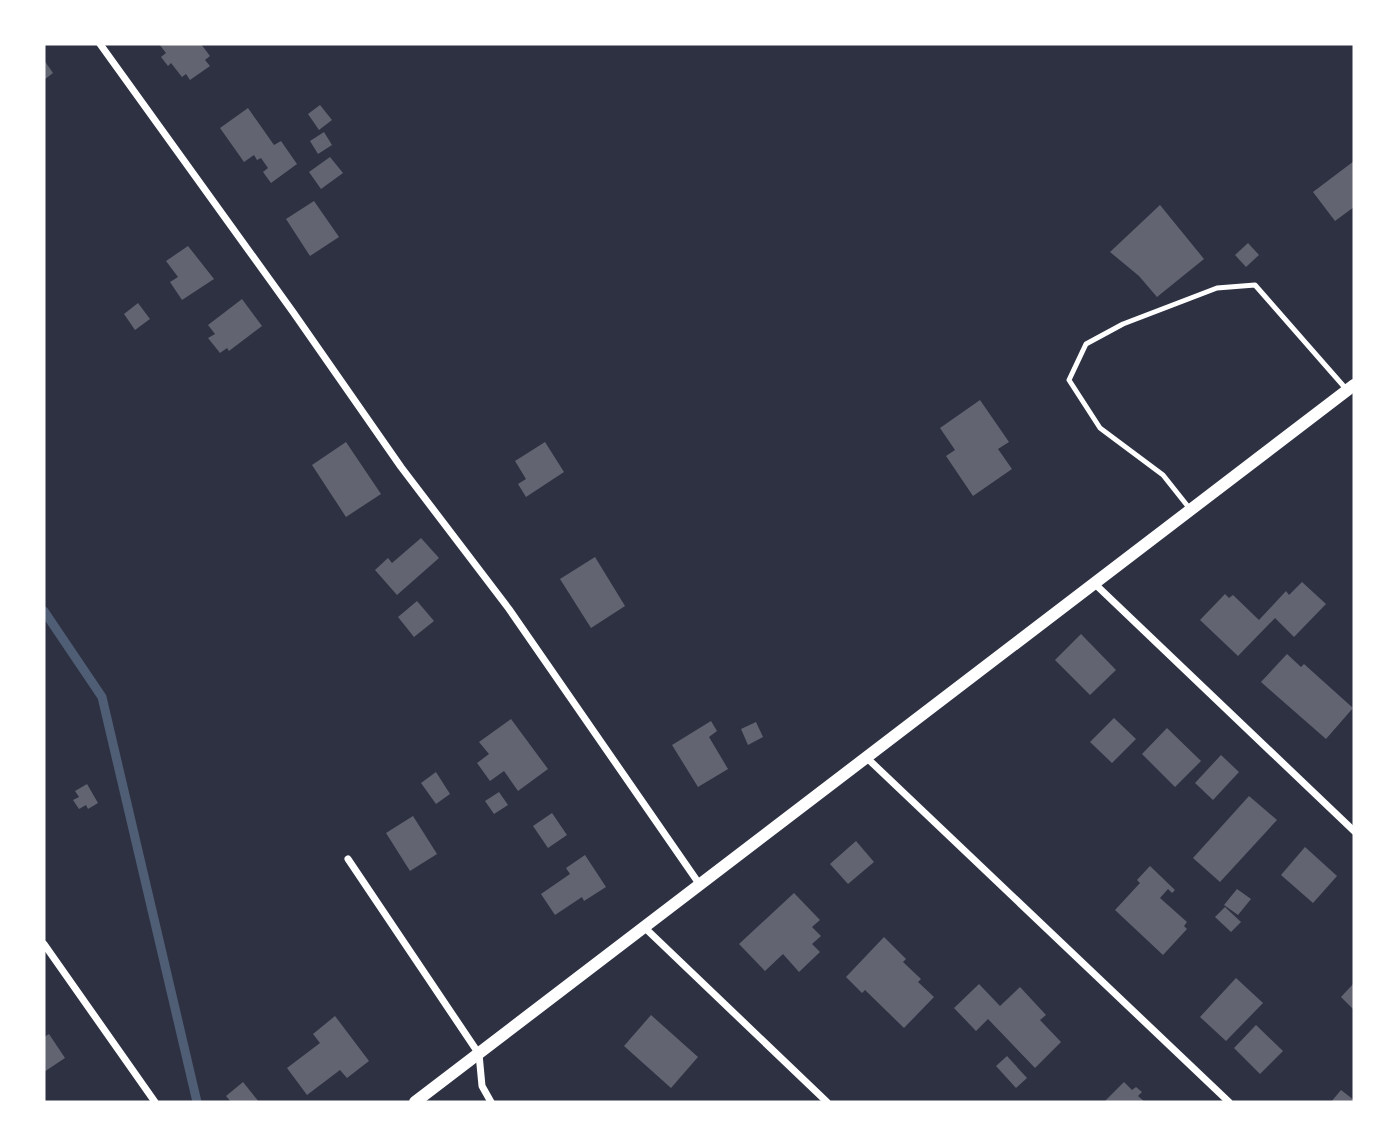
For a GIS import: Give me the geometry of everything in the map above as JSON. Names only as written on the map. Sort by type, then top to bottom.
[{"type":"street","points":[[100,44],[401,467],[509,609],[700,885]]},
{"type":"street","points":[[415,1102],[1351,387]]},
{"type":"street","points":[[1095,584],[1354,831]]},
{"type":"street","points":[[867,758],[1229,1102]]},
{"type":"street","points":[[348,859],[479,1054],[482,1086],[491,1102]]},
{"type":"street","points":[[644,927],[827,1102]]},
{"type":"street","points":[[44,944],[155,1102]]},
{"type":"lane","points":[[1191,510],[1163,475],[1100,428],[1069,380],[1086,344],[1123,324],[1217,288],[1255,285],[1351,387]]},
{"type":"building","points":[[159,44],[201,44],[210,56],[205,60],[210,66],[190,80],[186,74],[182,77],[171,63],[168,66],[161,57],[166,53]]},
{"type":"building","points":[[44,60],[53,73],[44,80]]},
{"type":"building","points":[[320,105],[332,120],[319,130],[308,114]]},
{"type":"building","points":[[248,108],[274,145],[281,141],[297,164],[271,183],[263,172],[268,168],[261,158],[257,160],[254,155],[244,162],[220,128]]},
{"type":"building","points":[[324,132],[332,145],[318,154],[310,141]]},
{"type":"building","points":[[330,157],[343,173],[321,189],[309,172]]},
{"type":"building","points":[[1354,161],[1354,207],[1335,221],[1313,192]]},
{"type":"building","points":[[314,201],[339,237],[310,256],[286,219]]},
{"type":"building","points":[[1160,205],[1204,259],[1157,297],[1139,276],[1110,252]]},
{"type":"building","points":[[1248,243],[1259,255],[1246,267],[1235,255]]},
{"type":"building","points":[[188,246],[214,279],[182,300],[170,282],[178,277],[166,261]]},
{"type":"building","points":[[242,299],[262,326],[229,351],[227,348],[220,353],[208,338],[215,334],[208,325]]},
{"type":"building","points":[[138,303],[150,319],[135,330],[124,314]]},
{"type":"building","points":[[980,400],[1009,442],[998,449],[1012,469],[973,496],[946,456],[955,450],[940,428]]},
{"type":"building","points":[[346,442],[381,494],[346,517],[312,465]]},
{"type":"building","points":[[545,442],[564,472],[526,497],[518,484],[526,479],[515,461]]},
{"type":"building","points":[[421,538],[439,558],[397,595],[375,570],[388,558],[392,563]]},
{"type":"building","points":[[595,557],[625,606],[591,628],[560,579]]},
{"type":"building","points":[[1302,582],[1326,604],[1294,637],[1275,618],[1238,656],[1200,620],[1225,594],[1229,598],[1233,595],[1259,620],[1286,591],[1289,595]]},
{"type":"building","points":[[417,601],[434,621],[414,637],[398,617]]},
{"type":"building","points":[[1081,634],[1116,670],[1090,695],[1055,660]]},
{"type":"building","points":[[1287,654],[1301,667],[1304,664],[1353,708],[1326,739],[1261,682]]},
{"type":"building","points":[[1114,718],[1136,739],[1112,763],[1090,742]]},
{"type":"building","points":[[511,719],[548,769],[518,791],[504,771],[490,781],[477,763],[489,754],[479,742]]},
{"type":"building","points":[[711,721],[717,731],[709,737],[728,769],[698,787],[672,745]]},
{"type":"building","points":[[756,722],[763,737],[748,745],[741,729]]},
{"type":"building","points":[[1167,728],[1201,761],[1175,787],[1142,754]]},
{"type":"building","points":[[1221,755],[1239,772],[1213,800],[1195,783]]},
{"type":"building","points":[[436,772],[450,794],[436,804],[421,783]]},
{"type":"building","points":[[87,784],[98,803],[88,809],[86,805],[79,809],[73,800],[79,797],[75,791]]},
{"type":"building","points":[[499,792],[508,805],[494,814],[485,801]]},
{"type":"building","points":[[1249,796],[1277,820],[1220,882],[1193,858]]},
{"type":"building","points":[[552,813],[567,835],[548,848],[533,826]]},
{"type":"building","points":[[413,816],[437,854],[410,871],[386,833]]},
{"type":"building","points":[[856,841],[874,862],[848,884],[830,864]]},
{"type":"building","points":[[1305,847],[1337,876],[1313,903],[1281,875]]},
{"type":"building","points":[[585,855],[606,887],[584,901],[582,897],[555,915],[541,894],[570,874],[566,868]]},
{"type":"building","points":[[1150,866],[1175,890],[1172,893],[1168,889],[1160,898],[1187,922],[1184,926],[1187,929],[1163,955],[1115,910],[1140,883],[1137,880]]},
{"type":"building","points":[[1237,889],[1251,899],[1238,915],[1224,905]]},
{"type":"building","points":[[794,893],[820,920],[812,927],[821,936],[812,944],[820,952],[799,972],[783,954],[765,971],[739,944]]},
{"type":"building","points":[[1225,907],[1241,922],[1231,932],[1215,917]]},
{"type":"building","points":[[884,937],[906,959],[903,962],[921,979],[918,982],[934,997],[904,1028],[865,990],[862,993],[846,977]]},
{"type":"building","points":[[1236,978],[1263,1003],[1226,1041],[1200,1017]]},
{"type":"building","points":[[1354,983],[1354,1010],[1341,997]]},
{"type":"building","points":[[979,984],[1000,1006],[1020,987],[1046,1015],[1040,1020],[1061,1042],[1035,1068],[988,1019],[976,1031],[954,1008]]},
{"type":"building","points":[[651,1015],[698,1057],[671,1088],[624,1046]]},
{"type":"building","points":[[335,1016],[369,1061],[347,1078],[340,1070],[307,1095],[287,1068],[320,1043],[313,1034]]},
{"type":"building","points":[[1256,1025],[1283,1051],[1260,1074],[1234,1048]]},
{"type":"building","points":[[49,1034],[65,1058],[44,1072],[44,1037]]},
{"type":"building","points":[[1007,1056],[1027,1078],[1016,1088],[996,1066]]},
{"type":"building","points":[[243,1082],[259,1102],[231,1102],[226,1096]]},
{"type":"building","points":[[1124,1082],[1132,1090],[1136,1087],[1142,1092],[1138,1096],[1145,1102],[1104,1102]]},
{"type":"building","points":[[1341,1090],[1354,1100],[1354,1102],[1331,1102]]},
{"type":"waterway","points":[[44,611],[102,697],[197,1102]]}]
